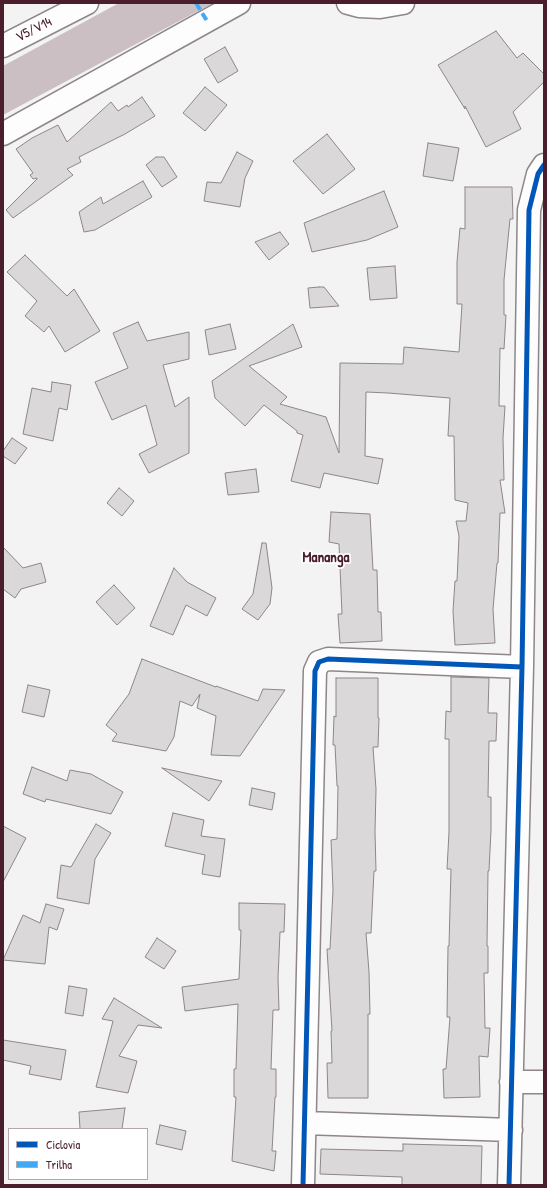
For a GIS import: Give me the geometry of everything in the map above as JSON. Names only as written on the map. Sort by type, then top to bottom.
[{"type":"street","name":"V5/V14","points":[[3,46],[87,3]]},
{"type":"street","points":[[3,134],[239,3]]},
{"type":"street","points":[[348,3],[359,6],[380,7],[403,3]]},
{"type":"street","points":[[509,1185],[522,667],[529,210],[538,174],[544,165]]},
{"type":"street","points":[[303,1185],[315,671],[319,662],[328,659],[522,667]]},
{"type":"street","points":[[511,1082],[544,1082]]},
{"type":"street","points":[[305,1123],[511,1130]]},
{"type":"shaded area","points":[[119,3],[213,3],[3,115],[3,66]]},
{"type":"building","points":[[496,31],[517,58],[523,53],[544,74],[544,82],[513,112],[521,129],[486,147],[465,106],[465,109],[438,65]]},
{"type":"building","points":[[225,47],[238,71],[218,83],[204,59]]},
{"type":"building","points":[[205,87],[227,105],[205,131],[183,113]]},
{"type":"building","points":[[142,97],[155,116],[125,134],[79,157],[81,162],[67,169],[73,175],[13,218],[6,210],[37,179],[33,179],[30,175],[33,173],[16,149],[32,138],[58,125],[67,142],[111,102],[118,111],[127,105],[128,107]]},
{"type":"building","points":[[327,134],[355,169],[323,194],[293,161]]},
{"type":"building","points":[[428,143],[459,148],[453,181],[423,176]]},
{"type":"building","points":[[237,152],[253,161],[245,178],[240,207],[204,201],[207,182],[221,183]]},
{"type":"building","points":[[156,157],[164,157],[177,177],[162,187],[146,165]]},
{"type":"building","points":[[143,181],[152,197],[95,230],[84,232],[79,212],[101,197],[103,204]]},
{"type":"building","points":[[465,187],[512,187],[513,219],[510,219],[504,280],[504,315],[506,315],[504,349],[500,348],[499,406],[505,406],[503,438],[504,480],[500,480],[505,513],[500,513],[498,563],[493,609],[495,643],[455,645],[453,611],[455,581],[457,581],[459,536],[456,521],[466,521],[468,503],[455,500],[454,436],[448,436],[450,398],[366,392],[365,456],[383,459],[378,484],[324,473],[320,488],[291,481],[303,435],[297,433],[297,431],[264,405],[245,426],[215,398],[212,381],[293,324],[302,347],[249,366],[287,397],[280,404],[326,417],[339,453],[340,363],[403,364],[404,347],[459,352],[462,304],[457,304],[457,262],[460,228],[465,229]]},
{"type":"building","points":[[384,191],[398,227],[367,240],[312,252],[304,223]]},
{"type":"building","points":[[280,232],[289,244],[269,260],[255,242]]},
{"type":"building","points":[[25,255],[67,296],[74,289],[100,331],[65,352],[49,326],[44,332],[25,316],[37,301],[7,272]]},
{"type":"building","points":[[395,266],[397,298],[370,300],[367,268]]},
{"type":"building","points":[[324,287],[339,306],[310,308],[308,288]]},
{"type":"building","points":[[138,322],[147,341],[189,332],[189,359],[163,365],[175,407],[189,397],[189,453],[149,473],[139,454],[157,445],[146,405],[112,420],[95,382],[128,368],[113,333]]},
{"type":"building","points":[[230,324],[236,349],[209,355],[205,330]]},
{"type":"building","points":[[52,382],[71,385],[67,410],[59,408],[53,441],[23,434],[32,388],[51,392]]},
{"type":"building","points":[[12,438],[27,448],[15,464],[3,456],[3,451]]},
{"type":"building","points":[[256,469],[259,492],[228,495],[225,473]]},
{"type":"building","points":[[119,488],[134,501],[122,516],[107,503]]},
{"type":"building","points":[[331,512],[370,514],[373,570],[377,570],[378,612],[381,612],[382,641],[340,643],[338,614],[342,614],[339,544],[329,542]]},
{"type":"building","points":[[262,543],[266,543],[272,588],[270,604],[258,620],[242,609],[253,594]]},
{"type":"building","points":[[3,547],[23,568],[41,563],[46,582],[21,589],[15,598],[3,589]]},
{"type":"building","points":[[174,568],[187,582],[216,598],[207,616],[186,605],[173,635],[150,626]]},
{"type":"building","points":[[114,585],[135,608],[117,625],[96,602]]},
{"type":"building","points":[[142,659],[258,701],[263,689],[285,690],[240,756],[211,755],[216,716],[197,708],[200,694],[192,706],[180,701],[174,737],[166,751],[112,741],[117,734],[106,725],[129,694]]},
{"type":"building","points":[[451,677],[489,678],[488,713],[497,713],[496,741],[489,741],[488,797],[491,797],[491,830],[488,871],[488,973],[484,973],[485,1028],[490,1028],[488,1057],[479,1056],[480,1097],[444,1098],[443,1069],[446,1069],[450,1017],[447,1017],[451,869],[447,869],[449,832],[449,739],[445,739],[446,711],[451,712]]},
{"type":"building","points":[[336,678],[378,678],[378,747],[373,747],[376,789],[376,871],[374,871],[371,933],[366,933],[370,1014],[368,1014],[368,1098],[328,1098],[327,1063],[332,1063],[332,1031],[327,949],[330,949],[333,890],[331,840],[337,839],[338,786],[335,745],[333,745],[334,716],[336,717]]},
{"type":"building","points":[[28,685],[50,690],[44,717],[22,712]]},
{"type":"building","points":[[32,767],[67,781],[70,770],[91,774],[123,792],[111,814],[46,799],[45,802],[23,794]]},
{"type":"building","points":[[162,768],[222,781],[209,801]]},
{"type":"building","points":[[252,788],[275,793],[272,810],[249,805]]},
{"type":"building","points":[[173,813],[204,820],[201,836],[225,839],[220,877],[202,874],[205,855],[165,846]]},
{"type":"building","points":[[96,824],[111,833],[95,859],[89,904],[57,898],[61,865],[71,867]]},
{"type":"building","points":[[3,826],[26,838],[3,882]]},
{"type":"building","points":[[239,903],[285,904],[284,932],[280,932],[278,978],[279,1010],[273,1010],[271,1069],[276,1069],[276,1097],[272,1151],[276,1151],[274,1171],[232,1161],[236,1097],[234,1097],[234,1069],[236,1069],[238,1004],[185,1011],[182,987],[239,979],[241,930],[239,930]]},
{"type":"building","points":[[46,904],[64,909],[57,930],[49,927],[45,964],[3,960],[23,915],[40,923]]},
{"type":"building","points":[[157,938],[176,951],[164,969],[145,957]]},
{"type":"building","points":[[69,986],[87,989],[83,1016],[65,1013]]},
{"type":"building","points":[[114,998],[162,1028],[138,1025],[119,1056],[137,1061],[128,1093],[96,1087],[113,1021],[102,1019]]},
{"type":"building","points":[[3,1040],[66,1050],[61,1080],[29,1074],[31,1066],[3,1060]]},
{"type":"building","points":[[125,1108],[122,1128],[80,1128],[79,1112]]},
{"type":"building","points":[[160,1125],[186,1131],[182,1150],[156,1144]]},
{"type":"building","points":[[403,1144],[482,1146],[481,1185],[402,1185],[402,1177],[320,1174],[321,1149],[403,1151]]},
{"type":"marked path","points":[[196,3],[207,21]]},
{"type":"cycle path","points":[[509,1185],[522,667],[529,210],[538,174],[544,165]]},
{"type":"cycle path","points":[[303,1185],[315,671],[319,662],[328,659],[522,667]]},
{"type":"district","name":"Mananga","points":[[326,558]]}]
